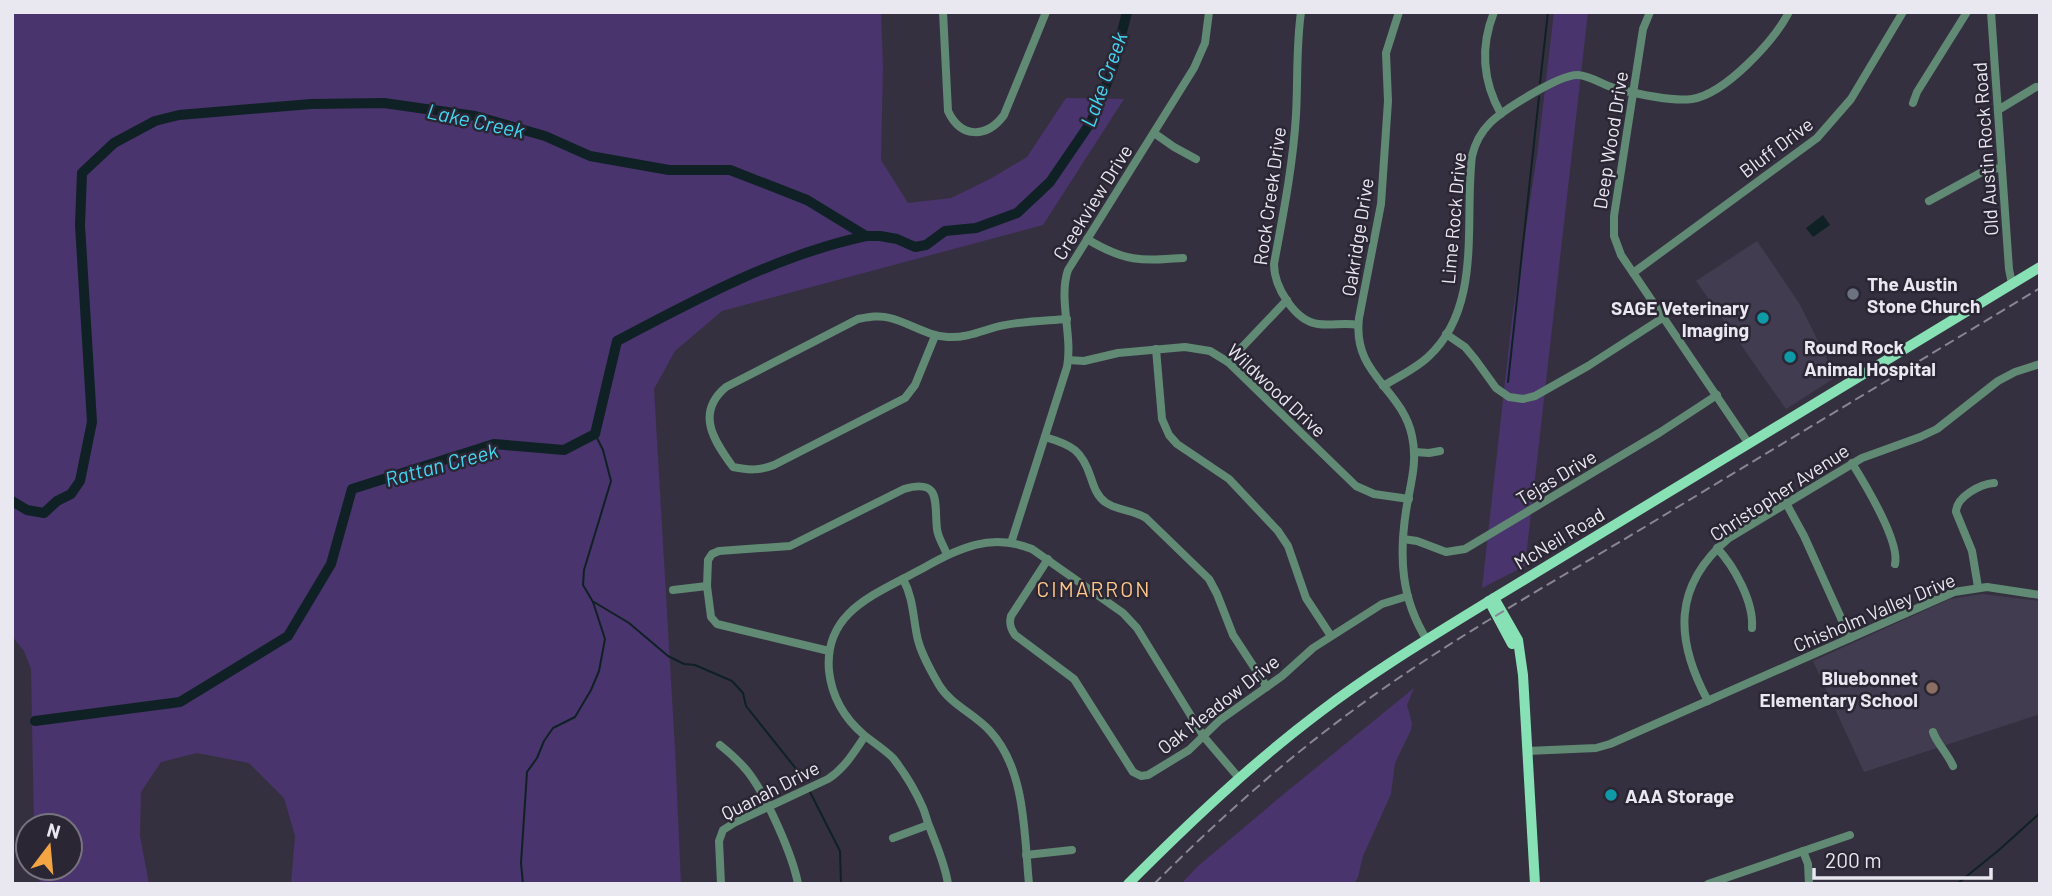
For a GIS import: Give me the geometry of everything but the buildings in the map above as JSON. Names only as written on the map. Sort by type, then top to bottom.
[{"type":"main road","name":"McNeil Road","points":[[1128,884],[1239,778],[1322,710],[1492,599],[2040,267]]},
{"type":"main road","points":[[1492,599],[1521,662],[1525,689],[1535,884]]},
{"type":"street","points":[[943,12],[948,111],[958,126],[972,132],[990,129],[1004,115],[1046,12]]},
{"type":"street","name":"Creekview Drive","points":[[1011,542],[1068,360],[1066,276],[1199,60],[1205,43],[1209,12]]},
{"type":"street","name":"Rock Creek Drive","points":[[1301,12],[1297,48],[1296,118],[1288,192],[1274,276],[1287,300],[1304,318],[1314,324],[1358,325]]},
{"type":"street","name":"Oakridge Drive","points":[[1399,12],[1386,52],[1388,101],[1381,204],[1358,325],[1362,353],[1372,373],[1396,402],[1406,419],[1412,438],[1415,452],[1414,471],[1403,539],[1402,565],[1415,619],[1427,640]]},
{"type":"street","points":[[1494,12],[1486,34],[1486,54],[1489,89],[1501,114]]},
{"type":"street","name":"Deep Wood Drive","points":[[1650,12],[1643,29],[1614,236],[1620,255],[1749,443]]},
{"type":"street","name":"Lime Rock Drive","points":[[1383,386],[1428,357],[1446,334],[1458,310],[1466,275],[1472,156],[1482,133],[1501,114],[1565,77],[1580,75],[1610,88],[1633,92],[1684,99],[1702,96],[1710,93],[1765,48],[1789,12]]},
{"type":"street","name":"Bluff Drive","points":[[1633,273],[1817,138],[1851,99],[1903,12]]},
{"type":"street","points":[[1913,103],[1917,92],[1967,12]]},
{"type":"street","name":"Old Austin Rock Road","points":[[1992,12],[2012,284]]},
{"type":"street","points":[[1998,110],[2036,87]]},
{"type":"street","points":[[1154,133],[1196,159]]},
{"type":"street","points":[[1929,201],[1982,172],[2002,168]]},
{"type":"street","points":[[1087,239],[1127,258],[1183,258]]},
{"type":"street","points":[[1228,362],[1287,300]]},
{"type":"street","points":[[935,336],[915,385],[905,398],[774,465],[760,470],[733,467],[711,433],[710,416],[713,403],[726,387],[858,319],[873,316],[890,318],[935,336],[957,337],[1016,323],[1067,319]]},
{"type":"street","points":[[1446,334],[1465,347],[1496,388],[1509,397],[1523,399],[1535,396],[1588,366],[1664,317]]},
{"type":"street","name":"Wildwood Drive","points":[[1068,360],[1084,361],[1109,354],[1185,346],[1215,353],[1228,362],[1348,480],[1374,494],[1409,499]]},
{"type":"street","points":[[1156,349],[1162,419],[1169,435],[1177,444],[1229,479],[1278,531],[1288,546],[1306,598],[1331,636]]},
{"type":"street","name":"Christopher Avenue","points":[[1708,701],[1689,660],[1684,640],[1688,595],[1695,576],[1706,559],[1729,538],[1862,457],[1920,438],[1937,429],[1998,381],[2040,364]]},
{"type":"street","name":"Tejas Drive","points":[[1403,539],[1417,541],[1446,552],[1465,549],[1659,433],[1717,395]]},
{"type":"street","points":[[1045,437],[1066,443],[1078,452],[1088,468],[1097,494],[1107,504],[1146,518],[1202,571],[1217,594],[1233,635],[1267,687]]},
{"type":"street","points":[[1415,452],[1440,452]]},
{"type":"street","points":[[1852,463],[1875,503],[1896,550],[1895,564]]},
{"type":"street","points":[[1978,587],[1972,551],[1956,506],[1959,500],[1982,485],[1994,483]]},
{"type":"street","points":[[829,651],[717,624],[710,617],[707,586],[708,560],[712,554],[719,551],[790,546],[912,487],[926,487],[934,492],[938,534],[947,555]]},
{"type":"street","points":[[1786,503],[1850,638]]},
{"type":"street","points":[[948,884],[941,857],[920,802],[900,767],[887,752],[865,736],[845,716],[837,703],[831,683],[829,651],[838,628],[850,612],[873,594],[947,555],[978,543],[1011,542],[1032,549],[1123,612],[1204,737],[1239,778]]},
{"type":"street","points":[[1717,548],[1735,572],[1752,612],[1752,628]]},
{"type":"street","name":"Oak Meadow Drive","points":[[1048,559],[1012,616],[1012,630],[1070,675],[1081,687],[1133,772],[1141,776],[1148,775],[1189,750],[1220,720],[1267,687],[1313,648],[1387,602],[1408,596]]},
{"type":"street","points":[[903,579],[913,606],[918,643],[939,685],[953,701],[990,730],[1006,752],[1018,783],[1029,884]]},
{"type":"street","points":[[673,590],[707,586]]},
{"type":"street","name":"Chisholm Valley Drive","points":[[1527,751],[1596,748],[1610,744],[1945,596],[1978,587],[1996,587],[2040,595]]},
{"type":"street","points":[[1933,732],[1953,766]]},
{"type":"street","name":"Quanah Drive","points":[[720,884],[719,841],[723,830],[828,779],[845,765],[865,736]]},
{"type":"street","points":[[720,745],[751,776],[793,864],[798,884]]},
{"type":"street","points":[[893,838],[928,825]]},
{"type":"street","points":[[1709,884],[1725,881],[1850,835]]},
{"type":"street","points":[[1026,855],[1072,850]]},
{"type":"street","points":[[1803,851],[1808,864],[1809,884]]},
{"type":"shaded area","points":[[12,12],[881,12],[881,160],[908,203],[951,198],[1027,157],[1066,98],[1124,99],[1043,225],[722,311],[675,351],[654,389],[681,884],[291,884],[295,836],[284,798],[249,763],[197,753],[161,762],[141,792],[140,836],[149,884],[40,884],[84,882],[84,812],[34,812],[31,669],[24,651],[12,636]]},
{"type":"shaded area","points":[[1554,12],[1588,12],[1525,566],[1482,588],[1512,319],[1538,149]]},
{"type":"shaded area","points":[[1823,215],[1830,225],[1813,237],[1806,228]]},
{"type":"shaded area","points":[[1757,241],[1799,303],[1836,377],[1786,409],[1696,281]]},
{"type":"shaded area","name":"Bluebonnet Elementary School","points":[[1982,594],[2040,601],[2040,714],[1864,772],[1813,661],[1950,599]]},
{"type":"shaded area","points":[[1414,688],[1407,705],[1411,730],[1395,763],[1391,794],[1363,856],[1354,884],[1181,884],[1197,867],[1279,798]]},
{"type":"waterway","name":"Lake Creek","points":[[12,501],[27,510],[44,513],[57,501],[71,494],[80,481],[92,422],[80,225],[82,173],[114,143],[155,121],[179,115],[311,104],[384,103],[475,116],[545,136],[590,156],[669,170],[730,170],[807,200],[866,236],[897,239],[915,247],[926,245],[945,231],[976,228],[1017,213],[1050,182],[1091,122],[1113,68],[1127,12]]},
{"type":"waterway","points":[[1540,83],[1548,12]]},
{"type":"waterway","points":[[1508,382],[1539,97]]},
{"type":"waterway","name":"Rattan Creek","points":[[35,721],[180,702],[288,636],[331,564],[352,489],[494,444],[564,450],[595,434],[617,341],[707,294],[769,266],[833,244],[866,236]]},
{"type":"waterway","points":[[523,884],[521,863],[527,772],[553,728],[575,717],[591,690],[599,671],[605,639],[593,602],[583,585],[584,570],[611,481],[603,450],[595,434]]},
{"type":"waterway","points":[[594,602],[629,623],[668,656],[732,681],[743,693],[746,706],[805,780]]},
{"type":"waterway","points":[[810,792],[840,851],[841,884]]},
{"type":"waterway","points":[[1957,884],[2040,813]]},
{"type":"railway","points":[[1154,884],[1272,774],[1385,687],[1501,613],[2040,288]]},
{"type":"place","name":"The Austin Stone Church","points":[[1853,294]]},
{"type":"place","name":"SAGE Veterinary Imaging","points":[[1763,318]]},
{"type":"place","name":"Round Rock Animal Hospital","points":[[1790,357]]},
{"type":"place","name":"Bluebonnet Elementary School","points":[[1932,688]]},
{"type":"place","name":"AAA Storage","points":[[1611,795]]},
{"type":"district","name":"CIMARRON","points":[[1094,588]]}]
